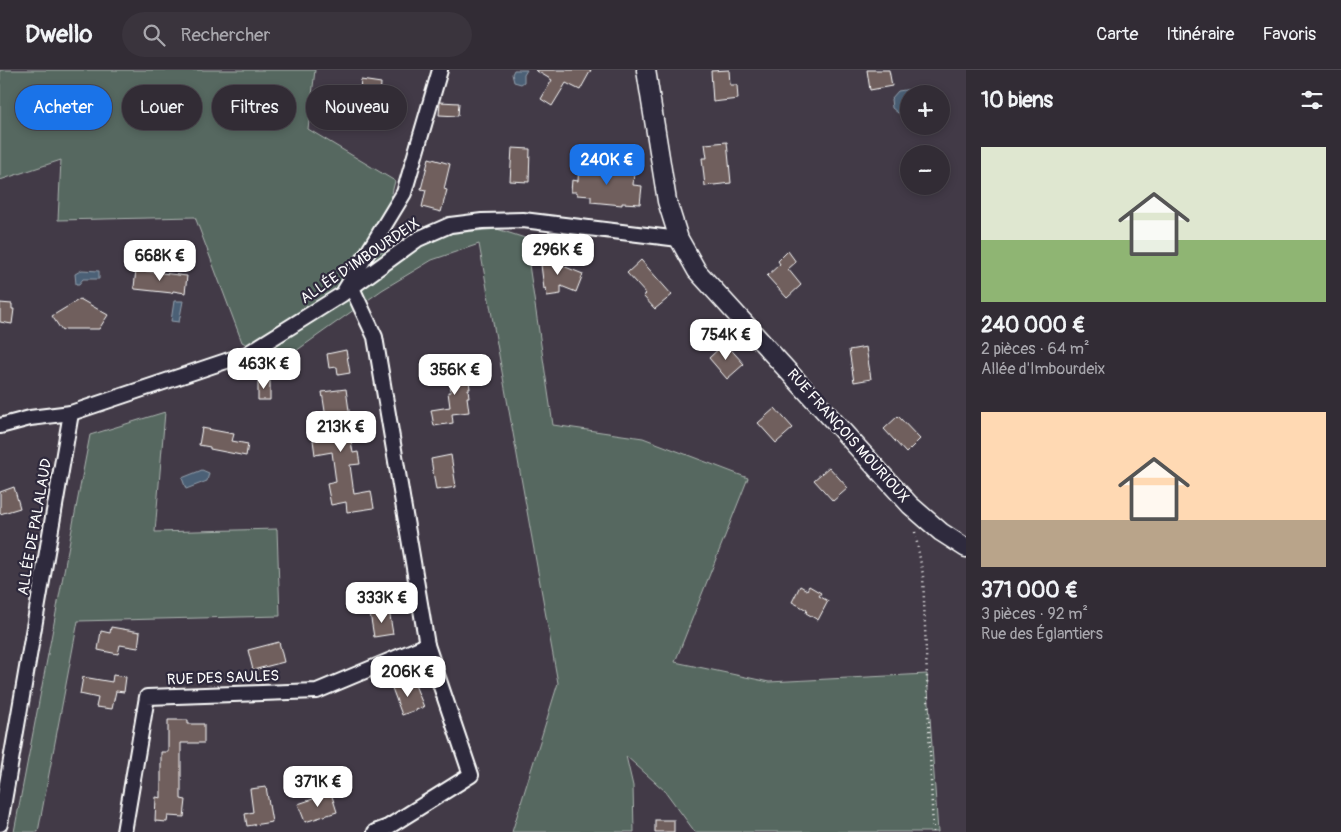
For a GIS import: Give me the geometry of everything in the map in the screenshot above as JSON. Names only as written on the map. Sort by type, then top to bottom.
[{"type":"street","points":[[375,832],[388,827],[471,774],[427,645],[375,337],[347,292],[404,193],[440,70]]},
{"type":"street","name":"RUE FRANÇOIS MOURIOUX","points":[[646,70],[667,201],[679,239],[697,271],[904,498],[941,532],[966,548]]},
{"type":"street","name":"ALLÉE D'IMBOURDEIX","points":[[0,426],[30,418],[71,413],[247,354],[347,292],[418,239],[450,225],[523,220],[679,239]]},
{"type":"street","name":"ALLÉE DE PALALAUD","points":[[0,824],[71,413]]},
{"type":"street","name":"RUE DES SAULES","points":[[124,832],[147,697],[317,691],[427,645]]},
{"type":"path","points":[[915,532],[923,575],[933,832]]},
{"type":"green space","points":[[0,70],[315,70],[313,85],[306,85],[306,130],[310,130],[395,181],[377,253],[454,233],[497,229],[525,238],[553,425],[643,438],[748,478],[675,662],[769,682],[927,674],[938,832],[695,832],[665,791],[626,756],[633,786],[634,832],[512,832],[558,683],[479,244],[432,260],[382,290],[279,363],[242,342],[195,217],[58,220],[61,160],[0,180]]},
{"type":"green space","points":[[165,412],[155,532],[277,529],[280,616],[78,621],[38,832],[14,832],[90,435]]},
{"type":"water","points":[[514,70],[527,70],[524,75],[524,82],[521,84],[514,82],[512,74]]},
{"type":"water","points":[[900,91],[900,113],[898,113],[892,108],[891,99]]},
{"type":"water","points":[[82,270],[99,271],[99,279],[83,279],[79,284],[76,284],[75,274]]},
{"type":"water","points":[[174,301],[183,301],[179,322],[171,321]]},
{"type":"water","points":[[202,470],[209,473],[207,481],[186,489],[182,478]]},
{"type":"building","points":[[535,70],[591,70],[580,90],[566,83],[552,106],[541,99],[552,80]]},
{"type":"building","points":[[729,70],[730,85],[737,85],[738,99],[713,102],[711,71]]},
{"type":"building","points":[[867,70],[889,70],[892,86],[870,90]]},
{"type":"building","points":[[361,80],[381,83],[381,85],[360,85]]},
{"type":"building","points":[[440,102],[459,103],[458,116],[439,115]]},
{"type":"building","points":[[727,142],[731,183],[705,186],[702,158],[707,158],[705,144]]},
{"type":"building","points":[[512,148],[530,149],[529,182],[510,181]]},
{"type":"building","points":[[429,158],[450,164],[444,189],[447,190],[441,212],[422,207],[426,190],[421,189]]},
{"type":"building","points":[[579,164],[598,166],[598,170],[634,173],[633,185],[642,186],[640,204],[622,203],[622,205],[591,202],[591,196],[577,195],[577,192],[571,192],[572,180],[578,181]]},
{"type":"building","points":[[788,251],[796,262],[788,269],[801,285],[787,298],[767,276],[780,264],[778,261]]},
{"type":"building","points":[[556,253],[558,264],[583,274],[576,292],[561,286],[561,294],[547,296],[546,288],[544,289],[540,256]]},
{"type":"building","points":[[641,260],[672,295],[655,309],[643,296],[646,294],[627,273]]},
{"type":"building","points":[[136,270],[187,276],[185,293],[135,289]]},
{"type":"building","points":[[80,299],[108,315],[99,329],[65,329],[62,331],[52,316]]},
{"type":"building","points":[[0,303],[12,304],[12,309],[14,309],[12,324],[0,322]]},
{"type":"building","points":[[725,343],[744,364],[727,379],[709,358]]},
{"type":"building","points":[[866,347],[871,379],[854,382],[849,350]]},
{"type":"building","points":[[346,350],[350,373],[338,375],[337,367],[329,368],[327,354]]},
{"type":"building","points":[[469,359],[471,371],[468,371],[470,389],[468,389],[469,397],[467,397],[469,412],[452,414],[453,423],[434,426],[431,410],[450,407],[448,392],[451,392],[450,382],[456,381],[455,373],[457,373],[455,361]]},
{"type":"building","points":[[270,380],[270,400],[258,400],[258,381]]},
{"type":"building","points":[[346,389],[350,418],[347,419],[353,453],[358,452],[360,464],[350,465],[354,494],[371,491],[374,508],[347,512],[346,502],[331,505],[327,484],[336,482],[332,452],[315,455],[313,440],[329,437],[322,392]]},
{"type":"building","points":[[775,408],[793,428],[776,443],[758,423]]},
{"type":"building","points":[[898,416],[920,439],[906,453],[884,429]]},
{"type":"building","points":[[202,428],[234,434],[232,441],[248,444],[246,456],[199,445]]},
{"type":"building","points":[[451,455],[456,487],[436,490],[431,459]]},
{"type":"building","points":[[829,467],[848,488],[833,501],[814,480]]},
{"type":"building","points":[[14,487],[20,508],[0,514],[0,492]]},
{"type":"building","points":[[800,586],[807,590],[809,586],[821,593],[819,596],[828,601],[818,620],[806,613],[807,610],[792,602]]},
{"type":"building","points":[[389,610],[393,634],[374,637],[370,613]]},
{"type":"building","points":[[111,627],[140,632],[138,648],[120,645],[118,654],[98,650],[101,631],[110,633]]},
{"type":"building","points":[[279,642],[284,662],[253,670],[248,650]]},
{"type":"building","points":[[113,675],[126,677],[124,692],[116,691],[112,709],[96,707],[98,698],[80,694],[83,677],[112,682]]},
{"type":"building","points":[[413,680],[424,707],[402,715],[392,688]]},
{"type":"building","points":[[168,720],[188,720],[188,724],[204,724],[204,743],[181,743],[181,799],[186,800],[184,817],[168,816],[167,822],[155,821],[156,797],[161,798],[161,752],[168,752]]},
{"type":"building","points":[[266,787],[272,822],[247,826],[245,814],[253,812],[250,789]]},
{"type":"building","points":[[331,793],[337,812],[305,822],[298,804]]},
{"type":"building","points":[[655,820],[674,820],[674,832],[655,832]]}]
